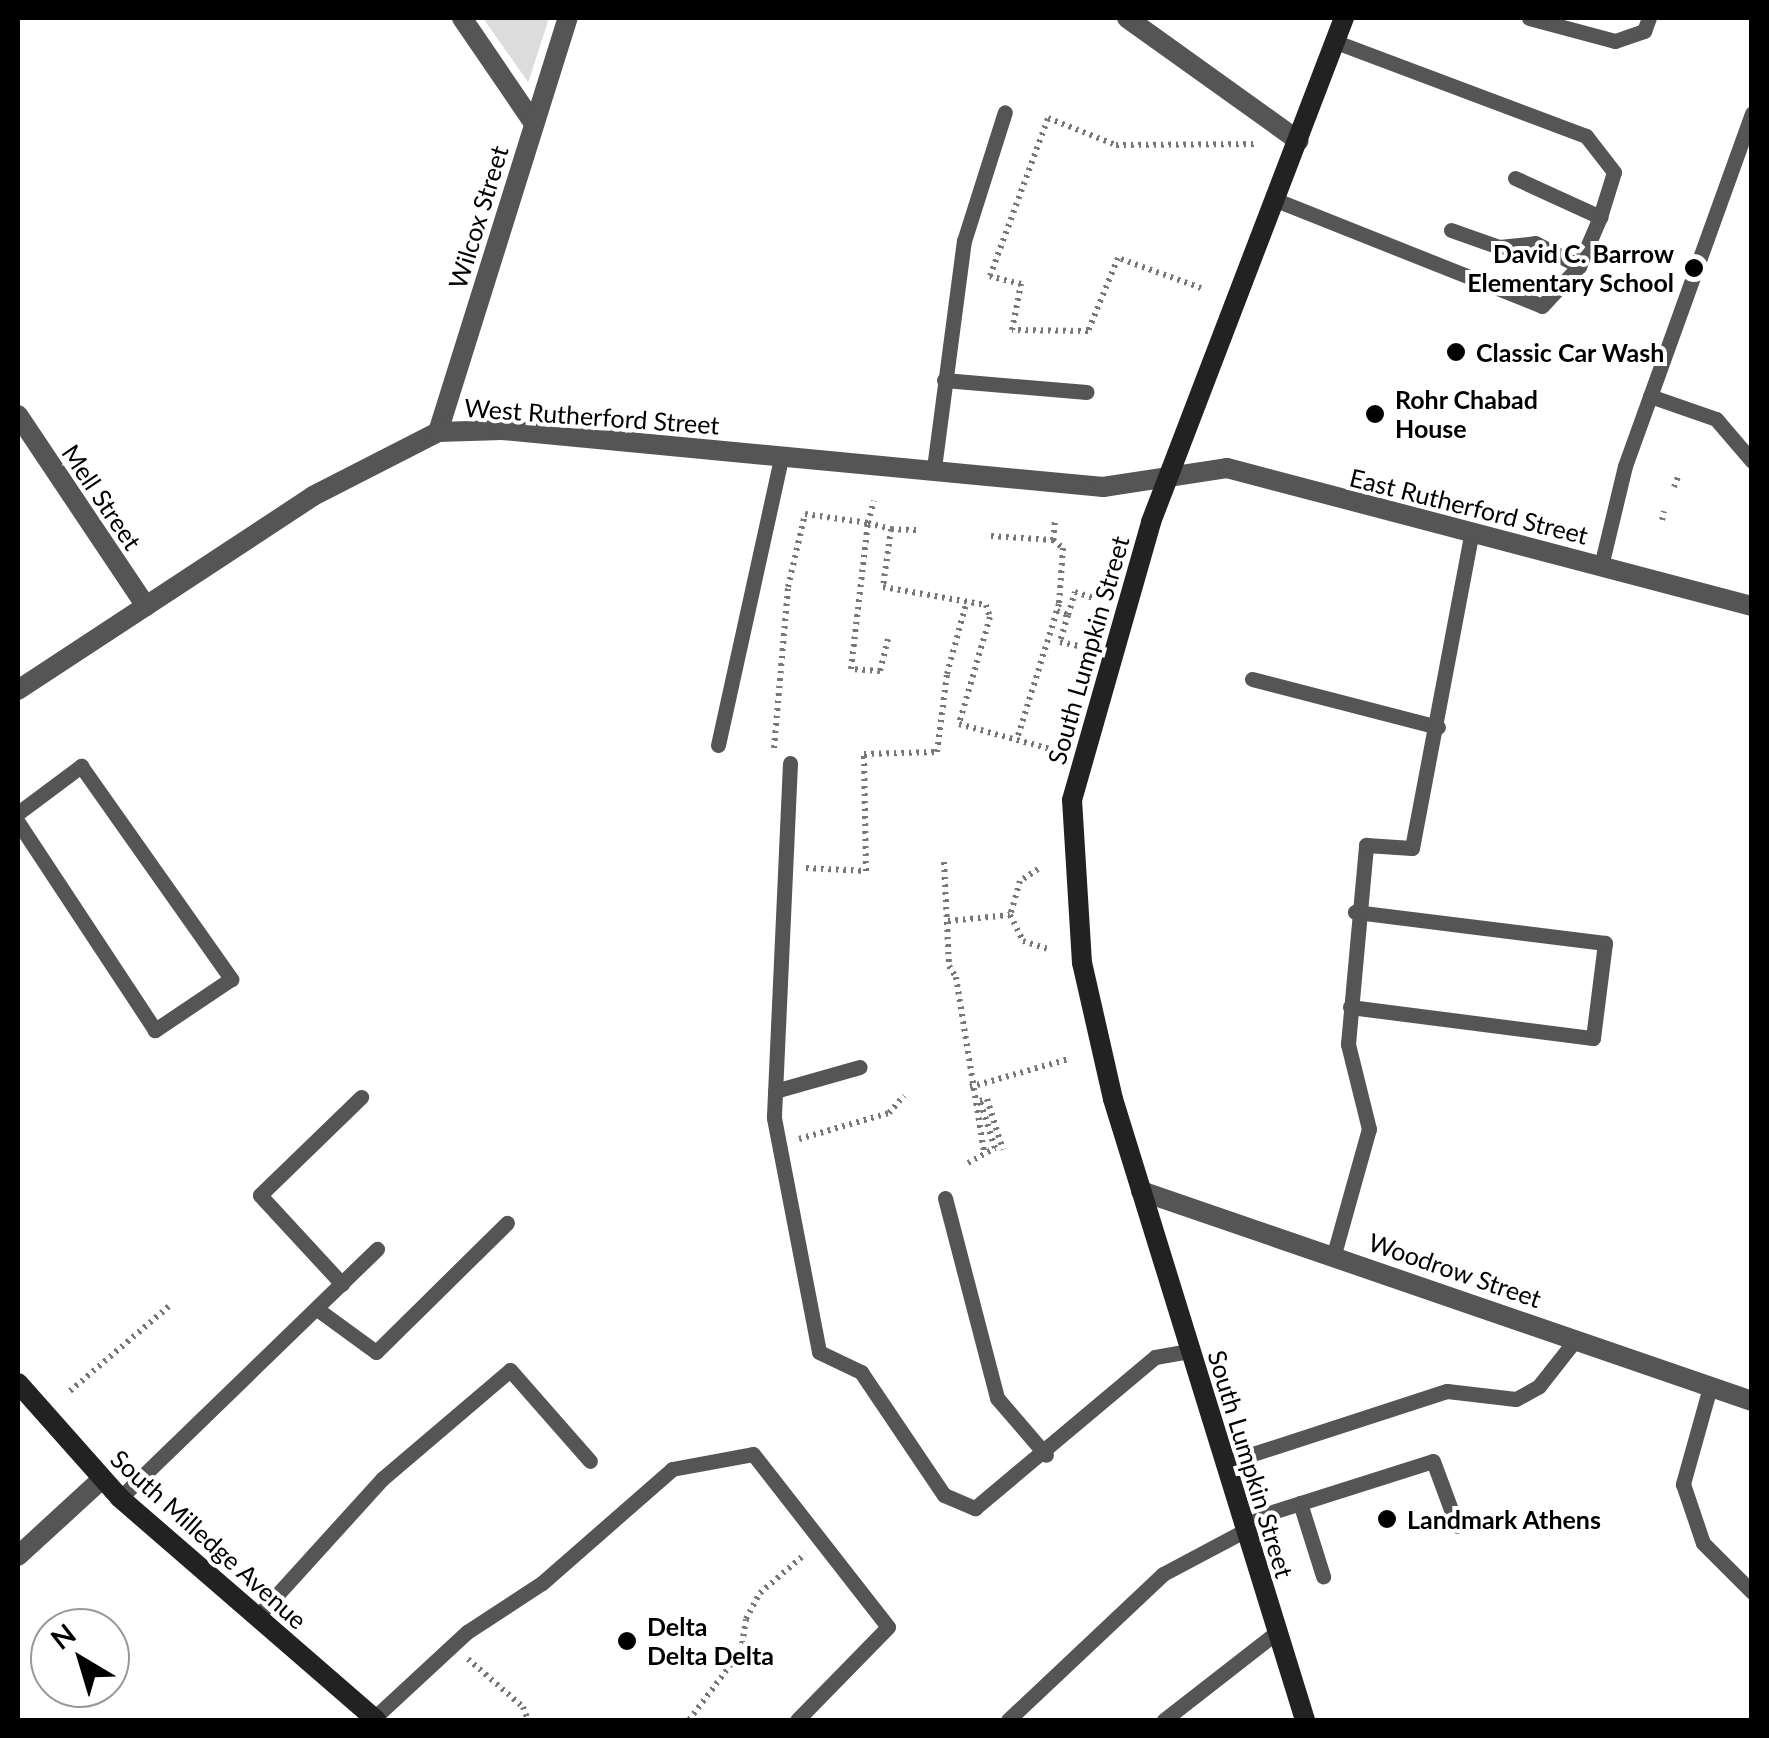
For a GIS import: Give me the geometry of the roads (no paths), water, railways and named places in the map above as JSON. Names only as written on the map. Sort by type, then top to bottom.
[{"type":"main road","name":"South Lumpkin Street","points":[[1305,1720],[1141,1191],[1082,963],[1072,800],[1151,522],[1344,18]]},
{"type":"main road","name":"South Milledge Avenue","points":[[18,1384],[120,1498],[375,1719]]},
{"type":"street","points":[[462,18],[534,122]]},
{"type":"street","name":"Wilcox Street","points":[[438,432],[568,18]]},
{"type":"street","points":[[1127,18],[1299,141]]},
{"type":"street","name":"Mell Street","points":[[18,415],[146,606]]},
{"type":"street","name":"West Rutherford Street","points":[[18,690],[312,496],[438,432],[502,430],[1103,487],[1172,471]]},
{"type":"street","name":"East Rutherford Street","points":[[1172,471],[1227,468],[1471,537],[1752,606]]},
{"type":"street","name":"Woodrow Street","points":[[1141,1191],[1334,1254],[1752,1401]]},
{"type":"street","points":[[18,1556],[102,1479]]},
{"type":"lane","points":[[1529,18],[1615,41],[1644,31],[1649,18]]},
{"type":"lane","points":[[1276,200],[1542,306],[1579,266],[1600,217],[1614,172],[1586,136],[1334,41]]},
{"type":"lane","points":[[934,468],[964,241],[1005,112]]},
{"type":"lane","points":[[1601,566],[1650,396],[1752,114]]},
{"type":"lane","points":[[1732,168],[1752,171]]},
{"type":"lane","points":[[1514,178],[1600,217]]},
{"type":"lane","points":[[1451,230],[1499,246],[1535,243],[1579,266]]},
{"type":"lane","points":[[944,380],[1086,392]]},
{"type":"lane","points":[[1650,396],[1716,419],[1752,461]]},
{"type":"lane","points":[[718,746],[782,454]]},
{"type":"lane","points":[[1334,1254],[1369,1129],[1348,1044],[1355,912],[1366,845],[1412,848],[1438,728],[1471,537]]},
{"type":"lane","points":[[1252,679],[1438,728]]},
{"type":"lane","points":[[790,762],[775,1091],[778,1143],[819,1352],[862,1372],[944,1494],[976,1508],[1046,1455],[1155,1357],[1190,1350]]},
{"type":"lane","points":[[18,813],[81,766],[231,979],[154,1030],[18,822]]},
{"type":"lane","points":[[1350,1008],[1593,1038],[1605,943],[1355,912]]},
{"type":"lane","points":[[775,1091],[860,1067]]},
{"type":"lane","points":[[342,1284],[260,1195],[361,1098]]},
{"type":"lane","points":[[945,1198],[996,1398],[1046,1455]]},
{"type":"lane","points":[[317,1309],[376,1352],[507,1222]]},
{"type":"lane","points":[[120,1498],[377,1249]]},
{"type":"lane","points":[[1224,1463],[1447,1392],[1516,1399],[1538,1386],[1576,1339]]},
{"type":"lane","points":[[256,1618],[382,1479],[510,1370],[590,1461]]},
{"type":"lane","points":[[1710,1386],[1683,1484],[1703,1543],[1752,1592]]},
{"type":"lane","points":[[375,1719],[452,1645],[542,1583],[672,1469],[753,1454],[888,1626],[797,1720]]},
{"type":"lane","points":[[1008,1720],[1163,1574],[1243,1526],[1300,1503],[1433,1460],[1457,1526]]},
{"type":"lane","points":[[1300,1503],[1324,1576]]},
{"type":"lane","points":[[1164,1720],[1277,1632]]},
{"type":"place","name":"David C. Barrow Elementary School","points":[[1694,268]]},
{"type":"place","name":"Classic Car Wash","points":[[1456,352]]},
{"type":"place","name":"Rohr Chabad House","points":[[1375,414]]},
{"type":"place","name":"Landmark Athens","points":[[1387,1519]]},
{"type":"place","name":"Delta Delta Delta","points":[[627,1641]]}]
